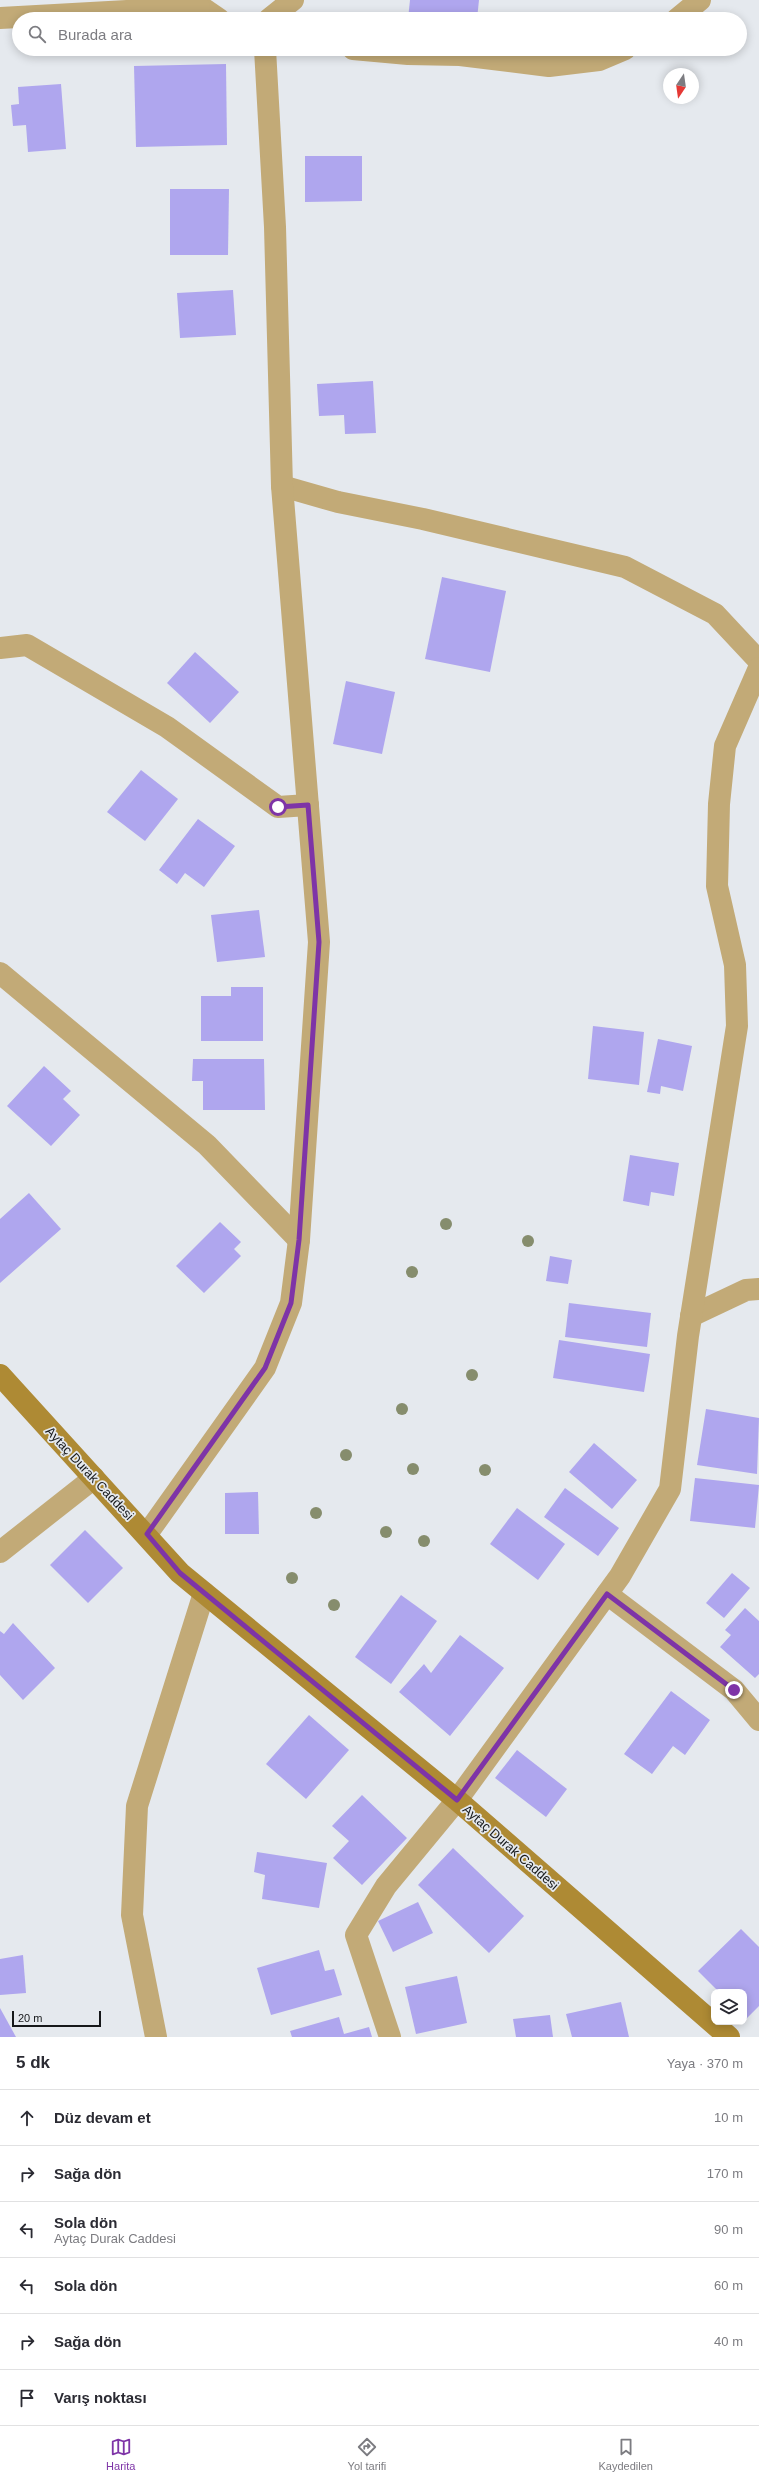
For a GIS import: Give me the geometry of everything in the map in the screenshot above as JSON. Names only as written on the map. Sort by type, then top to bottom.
[{"type":"main road","name":"Aytaç Durak Caddesi","points":[[0,1375],[147,1534],[180,1573],[457,1800],[729,2037]]},
{"type":"street","points":[[278,12],[293,0]]},
{"type":"street","points":[[685,12],[700,0]]},
{"type":"street","points":[[84,12],[195,4],[208,12]]},
{"type":"street","points":[[0,18],[12,17]]},
{"type":"street","points":[[147,1534],[265,1368],[291,1303],[299,1240],[319,942],[282,486],[275,227],[264,56]]},
{"type":"street","points":[[468,56],[549,66],[599,60],[608,56]]},
{"type":"street","points":[[282,486],[338,502],[423,519],[625,566],[715,614],[759,661]]},
{"type":"street","points":[[0,648],[27,645],[167,728],[278,807],[308,805]]},
{"type":"street","points":[[390,2037],[356,1935],[386,1886],[457,1800],[620,1576],[670,1489],[691,1316],[737,1026],[735,965],[717,886],[719,804],[725,746],[759,668]]},
{"type":"street","points":[[0,974],[208,1145],[299,1240]]},
{"type":"street","points":[[691,1316],[746,1290],[759,1288]]},
{"type":"street","points":[[0,1552],[94,1478]]},
{"type":"street","points":[[156,2037],[132,1915],[137,1806],[204,1593]]},
{"type":"street","points":[[607,1594],[734,1690],[759,1720]]},
{"type":"building","points":[[410,0],[479,0],[478,12],[409,12]]},
{"type":"building","points":[[226,64],[227,145],[136,147],[134,66]]},
{"type":"building","points":[[61,84],[66,149],[28,152],[26,125],[13,126],[11,105],[19,104],[18,87]]},
{"type":"building","points":[[305,156],[362,156],[362,201],[305,202]]},
{"type":"building","points":[[170,189],[229,189],[228,255],[170,255]]},
{"type":"building","points":[[233,290],[236,335],[180,338],[177,293]]},
{"type":"building","points":[[373,381],[376,433],[345,434],[344,415],[319,416],[317,384]]},
{"type":"building","points":[[442,577],[506,591],[490,672],[425,659]]},
{"type":"building","points":[[195,652],[239,692],[210,723],[167,683]]},
{"type":"building","points":[[346,681],[395,692],[382,754],[333,744]]},
{"type":"building","points":[[141,770],[178,799],[145,841],[107,812]]},
{"type":"building","points":[[198,819],[235,846],[204,887],[185,873],[177,884],[159,870]]},
{"type":"building","points":[[259,910],[265,957],[217,962],[211,915]]},
{"type":"building","points":[[231,987],[263,987],[263,1041],[201,1041],[201,996],[231,996]]},
{"type":"building","points":[[593,1026],[644,1032],[639,1085],[588,1079]]},
{"type":"building","points":[[658,1039],[692,1046],[683,1091],[661,1086],[660,1094],[647,1092]]},
{"type":"building","points":[[193,1059],[264,1059],[265,1110],[203,1110],[203,1081],[192,1081]]},
{"type":"building","points":[[44,1066],[71,1091],[63,1099],[80,1115],[51,1146],[7,1106]]},
{"type":"building","points":[[630,1155],[679,1163],[674,1196],[651,1192],[649,1206],[623,1201]]},
{"type":"building","points":[[29,1193],[61,1229],[0,1283],[0,1219]]},
{"type":"building","points":[[220,1222],[241,1242],[234,1249],[241,1256],[204,1293],[176,1266]]},
{"type":"building","points":[[550,1256],[572,1260],[568,1284],[546,1281]]},
{"type":"building","points":[[569,1303],[651,1313],[647,1347],[565,1337]]},
{"type":"building","points":[[559,1340],[650,1354],[644,1392],[553,1378]]},
{"type":"building","points":[[706,1409],[759,1418],[757,1474],[697,1465]]},
{"type":"building","points":[[594,1443],[637,1480],[612,1509],[569,1472]]},
{"type":"building","points":[[695,1478],[759,1485],[755,1528],[690,1521]]},
{"type":"building","points":[[565,1488],[619,1528],[598,1556],[544,1517]]},
{"type":"building","points":[[258,1492],[259,1534],[225,1534],[225,1493]]},
{"type":"building","points":[[517,1508],[565,1544],[538,1580],[490,1544]]},
{"type":"building","points":[[85,1530],[123,1568],[88,1603],[50,1565]]},
{"type":"building","points":[[732,1573],[750,1588],[724,1618],[706,1603]]},
{"type":"building","points":[[401,1595],[437,1621],[391,1684],[355,1657]]},
{"type":"building","points":[[745,1608],[759,1621],[759,1674],[755,1678],[720,1647],[731,1635],[725,1630]]},
{"type":"building","points":[[13,1623],[55,1668],[23,1700],[0,1675],[0,1631],[4,1634]]},
{"type":"building","points":[[460,1635],[504,1668],[450,1736],[399,1692],[424,1664],[431,1673]]},
{"type":"building","points":[[671,1691],[710,1720],[685,1755],[673,1746],[652,1774],[624,1754]]},
{"type":"building","points":[[309,1715],[349,1750],[306,1799],[266,1764]]},
{"type":"building","points":[[517,1750],[567,1789],[546,1817],[495,1778]]},
{"type":"building","points":[[362,1795],[407,1838],[362,1885],[333,1858],[349,1841],[332,1826]]},
{"type":"building","points":[[453,1848],[524,1916],[489,1953],[418,1885]]},
{"type":"building","points":[[257,1852],[327,1863],[319,1908],[262,1899],[265,1875],[254,1872]]},
{"type":"building","points":[[418,1902],[433,1933],[393,1952],[378,1921]]},
{"type":"building","points":[[741,1929],[759,1947],[759,2006],[747,2018],[747,1989],[716,1989],[698,1971]]},
{"type":"building","points":[[319,1950],[325,1971],[334,1969],[342,1995],[271,2015],[257,1968]]},
{"type":"building","points":[[23,1955],[26,1993],[0,1995],[0,1959]]},
{"type":"building","points":[[457,1976],[467,2023],[416,2034],[405,1987]]},
{"type":"building","points":[[621,2002],[629,2037],[572,2037],[566,2014]]},
{"type":"building","points":[[0,2008],[16,2037],[0,2037]]},
{"type":"building","points":[[550,2015],[553,2037],[516,2037],[513,2019]]},
{"type":"building","points":[[339,2017],[344,2034],[369,2027],[372,2037],[292,2037],[290,2031]]},
{"type":"route","points":[[278,807],[308,805],[319,942],[299,1240],[291,1303],[265,1368],[147,1534],[180,1573],[457,1800],[607,1594],[734,1690]]}]
